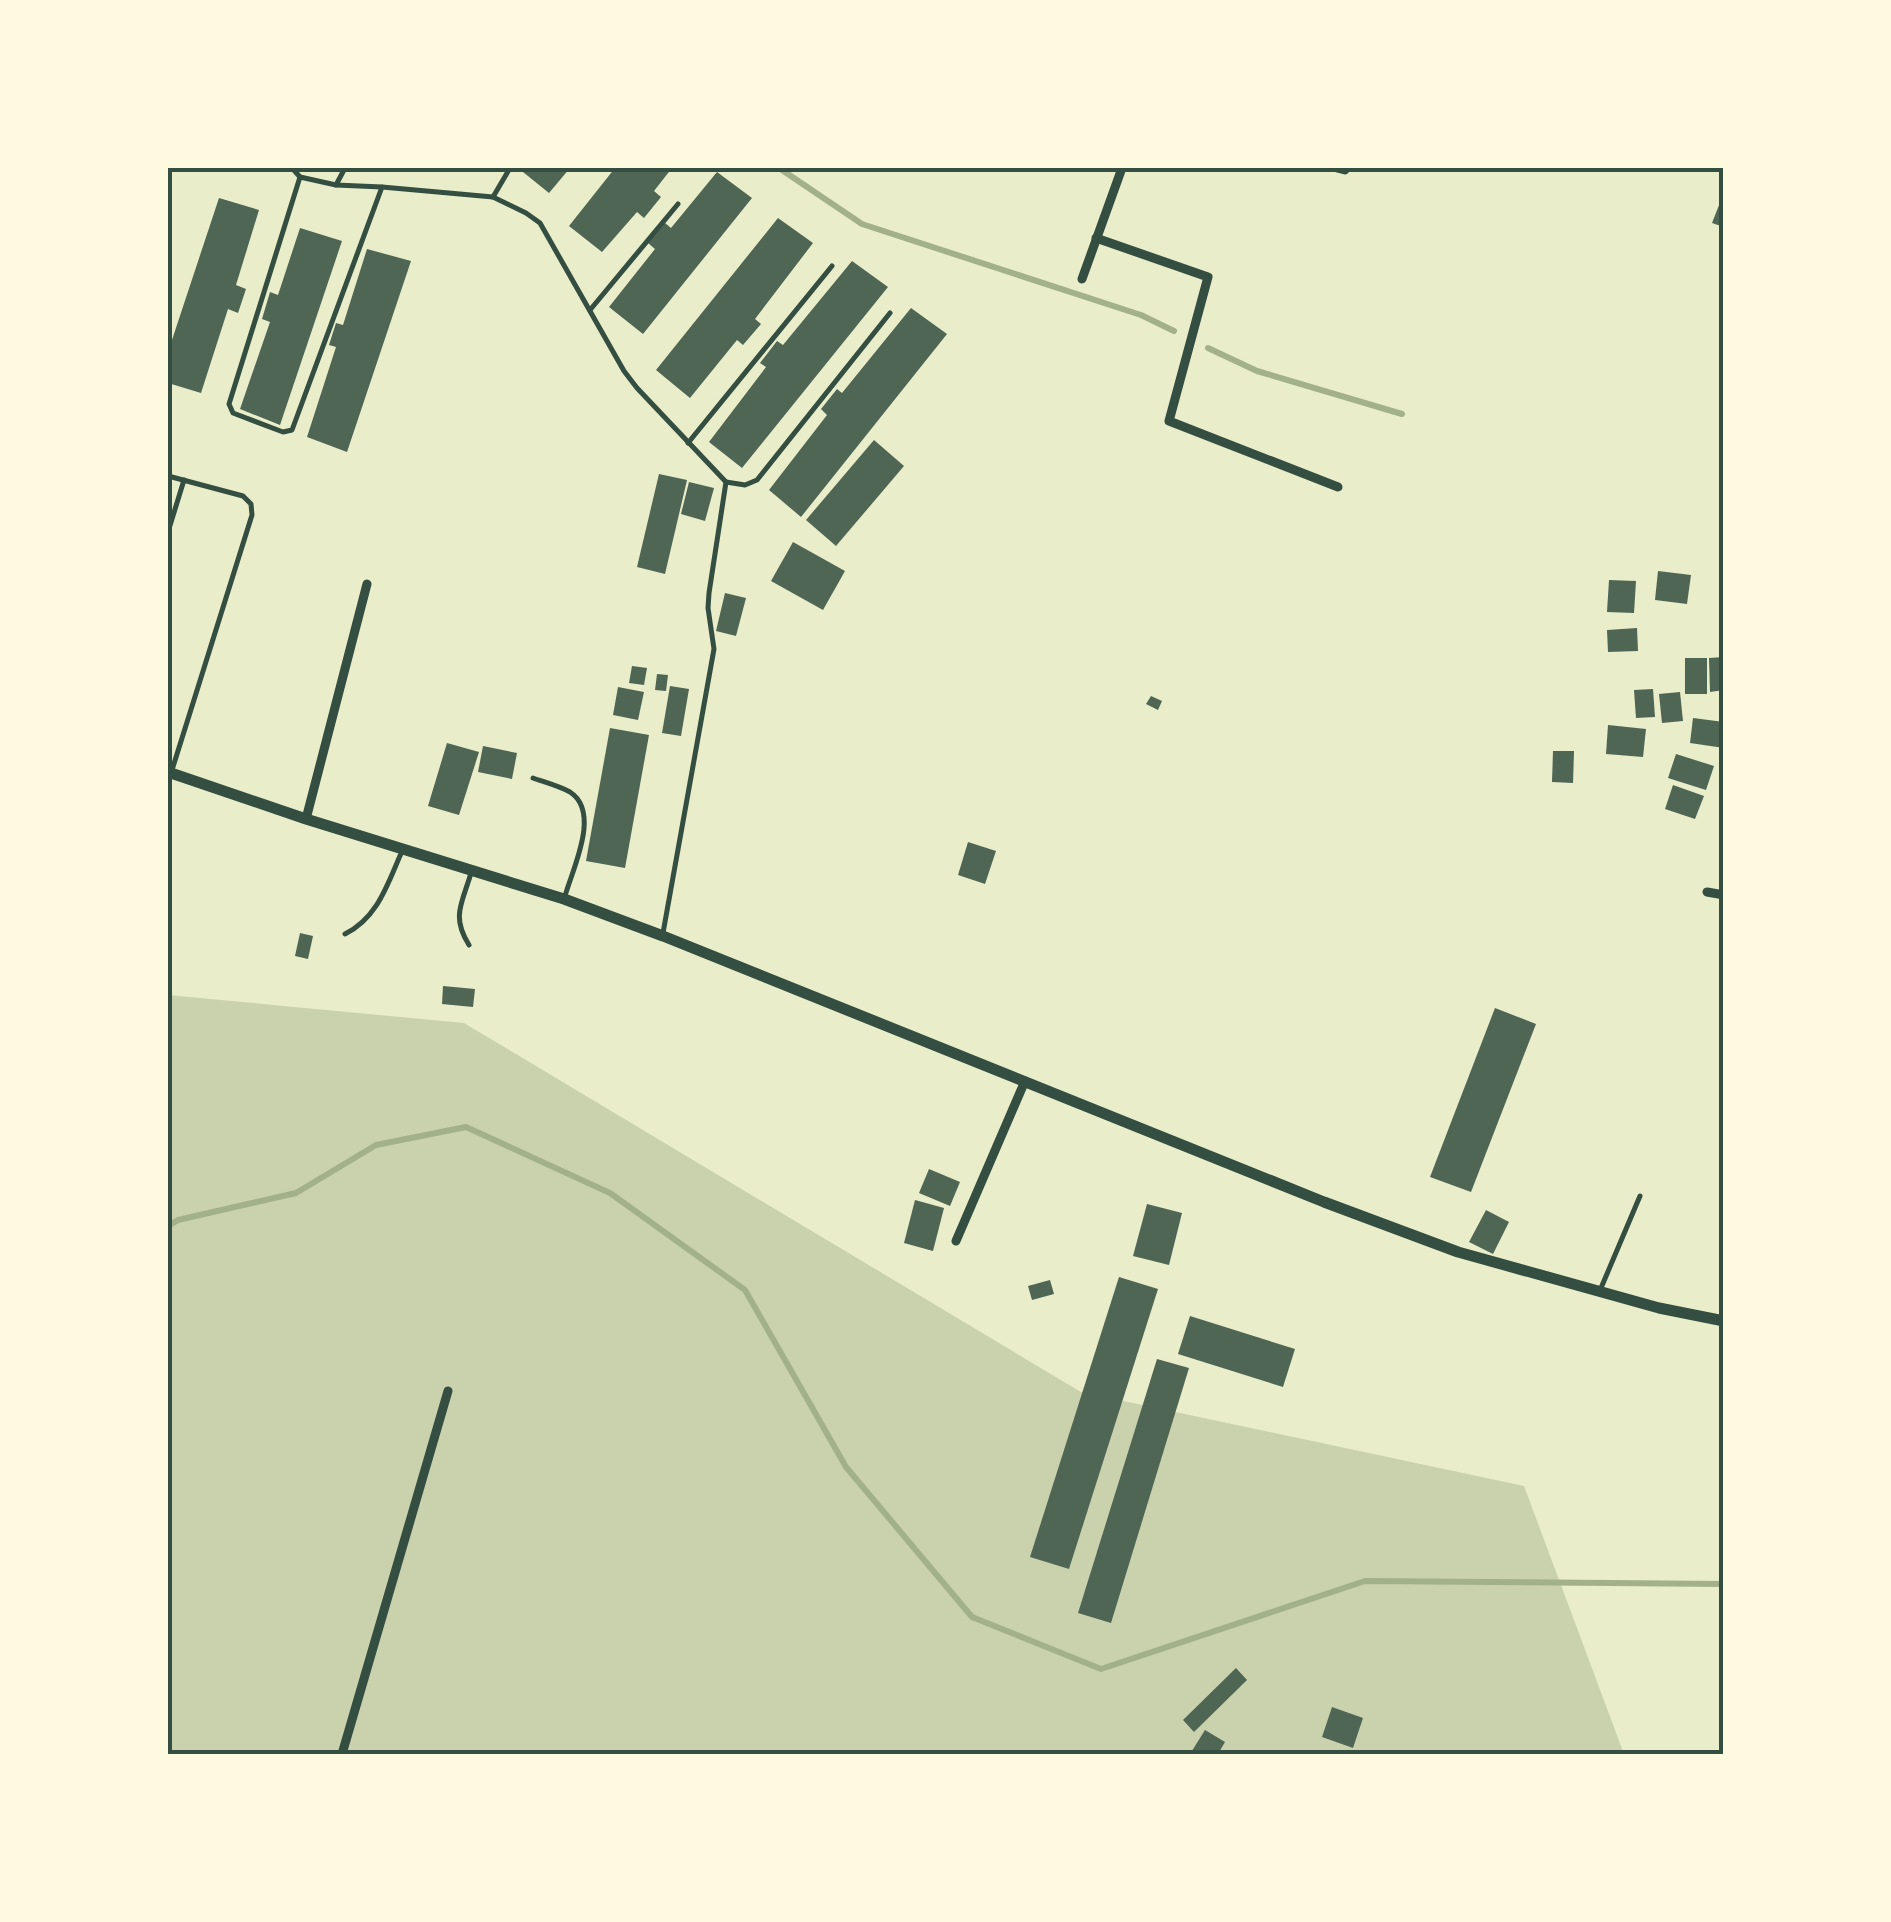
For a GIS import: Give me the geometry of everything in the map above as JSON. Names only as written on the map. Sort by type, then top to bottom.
[{"type":"street","points":[[1082,279],[1122,168]]},
{"type":"street","points":[[1096,238],[1208,277],[1169,420],[1338,487]]},
{"type":"street","points":[[306,819],[367,584]]},
{"type":"street","points":[[169,772],[564,899],[1458,1252],[1659,1308],[1724,1321]]},
{"type":"street","points":[[1708,892],[1724,895]]},
{"type":"street","points":[[956,1241],[1025,1082]]},
{"type":"street","points":[[342,1754],[448,1391]]},
{"type":"lane","points":[[292,168],[300,177],[336,185],[494,197],[540,223],[630,379],[726,482],[746,485],[757,480],[890,313]]},
{"type":"lane","points":[[336,185],[345,168]]},
{"type":"lane","points":[[494,197],[510,168]]},
{"type":"lane","points":[[300,177],[229,404],[233,413],[282,432],[292,430],[382,186]]},
{"type":"lane","points":[[590,310],[678,204]]},
{"type":"lane","points":[[688,443],[832,266]]},
{"type":"lane","points":[[168,476],[242,496],[251,504],[252,515],[169,772]]},
{"type":"lane","points":[[168,532],[184,480]]},
{"type":"lane","points":[[662,936],[714,649],[709,593],[726,482]]},
{"type":"lane","points":[[532,778],[572,793],[583,807],[586,826],[564,899]]},
{"type":"lane","points":[[345,934],[362,926],[370,916],[403,849]]},
{"type":"lane","points":[[469,945],[458,920],[472,870]]},
{"type":"lane","points":[[1600,1291],[1640,1196]]},
{"type":"green space","points":[[168,995],[464,1023],[1081,1392],[1524,1486],[1624,1754],[168,1754]]},
{"type":"building","points":[[518,168],[570,168],[549,193]]},
{"type":"building","points":[[615,168],[672,168],[654,191],[661,197],[644,218],[637,212],[602,252],[569,226]]},
{"type":"building","points":[[717,172],[752,198],[643,334],[609,307],[655,249],[648,243],[665,223],[671,228]]},
{"type":"building","points":[[1724,195],[1724,227],[1712,223]]},
{"type":"building","points":[[219,198],[259,210],[236,285],[246,289],[238,313],[228,309],[201,393],[168,383],[168,352]]},
{"type":"building","points":[[778,218],[813,243],[755,319],[761,324],[743,345],[737,340],[690,398],[656,370]]},
{"type":"building","points":[[300,228],[342,241],[280,425],[240,409],[270,322],[262,319],[270,292],[278,295]]},
{"type":"building","points":[[367,249],[411,261],[347,452],[307,437],[336,347],[329,345],[336,323],[343,325]]},
{"type":"building","points":[[852,261],[888,287],[742,468],[709,442],[766,367],[760,363],[777,341],[783,345]]},
{"type":"building","points":[[911,308],[947,334],[801,517],[769,490],[827,415],[821,409],[837,389],[842,393]]},
{"type":"building","points":[[874,440],[904,466],[836,546],[806,520]]},
{"type":"building","points":[[659,474],[687,480],[665,574],[637,567]]},
{"type":"building","points":[[689,482],[714,488],[705,521],[681,514]]},
{"type":"building","points":[[793,542],[845,571],[823,610],[771,581]]},
{"type":"building","points":[[1658,571],[1691,575],[1687,604],[1655,600]]},
{"type":"building","points":[[1609,580],[1636,581],[1634,613],[1607,612]]},
{"type":"building","points":[[725,593],[746,598],[736,636],[716,631]]},
{"type":"building","points":[[1637,628],[1638,651],[1608,652],[1607,630]]},
{"type":"building","points":[[1724,657],[1724,690],[1710,692],[1709,658]]},
{"type":"building","points":[[1685,658],[1707,658],[1707,694],[1685,694]]},
{"type":"building","points":[[632,666],[647,668],[644,685],[629,683]]},
{"type":"building","points":[[657,674],[668,675],[666,691],[655,690]]},
{"type":"building","points":[[670,686],[689,689],[681,736],[662,733]]},
{"type":"building","points":[[618,687],[644,692],[638,720],[613,715]]},
{"type":"building","points":[[1653,689],[1655,717],[1636,718],[1634,690]]},
{"type":"building","points":[[1680,692],[1683,721],[1662,723],[1659,694]]},
{"type":"building","points":[[1151,696],[1162,701],[1158,710],[1146,704]]},
{"type":"building","points":[[1693,718],[1724,722],[1724,748],[1690,743]]},
{"type":"building","points":[[1608,725],[1646,729],[1643,757],[1606,754]]},
{"type":"building","points":[[610,728],[649,735],[625,868],[586,861]]},
{"type":"building","points":[[447,743],[479,752],[459,815],[428,806]]},
{"type":"building","points":[[483,746],[517,753],[512,779],[478,772]]},
{"type":"building","points":[[1553,751],[1574,751],[1573,783],[1552,782]]},
{"type":"building","points":[[1676,754],[1714,766],[1706,790],[1668,778]]},
{"type":"building","points":[[1673,785],[1704,796],[1695,819],[1665,809]]},
{"type":"building","points":[[968,842],[996,851],[985,884],[958,875]]},
{"type":"building","points":[[300,933],[313,936],[308,959],[295,956]]},
{"type":"building","points":[[443,986],[475,989],[473,1007],[442,1004]]},
{"type":"building","points":[[1495,1008],[1536,1024],[1471,1192],[1430,1177]]},
{"type":"building","points":[[929,1169],[960,1182],[950,1206],[919,1193]]},
{"type":"building","points":[[915,1200],[944,1208],[933,1251],[904,1243]]},
{"type":"building","points":[[1147,1204],[1182,1213],[1169,1265],[1133,1256]]},
{"type":"building","points":[[1486,1210],[1509,1222],[1493,1254],[1469,1242]]},
{"type":"building","points":[[1119,1277],[1158,1289],[1069,1569],[1030,1557]]},
{"type":"building","points":[[1050,1280],[1054,1294],[1032,1300],[1028,1286]]},
{"type":"building","points":[[1190,1316],[1295,1349],[1283,1387],[1178,1354]]},
{"type":"building","points":[[1157,1359],[1189,1368],[1111,1623],[1078,1613]]},
{"type":"building","points":[[1236,1668],[1247,1680],[1194,1732],[1183,1720]]},
{"type":"building","points":[[1332,1707],[1363,1718],[1353,1748],[1322,1737]]},
{"type":"building","points":[[1205,1730],[1225,1742],[1218,1754],[1190,1754]]},
{"type":"waterway","points":[[779,168],[862,224],[1141,315],[1174,331]]},
{"type":"waterway","points":[[1208,348],[1257,371],[1402,414]]},
{"type":"waterway","points":[[168,1226],[178,1220],[296,1193],[376,1145],[466,1127],[610,1193],[745,1290],[846,1467],[972,1617],[1101,1669],[1365,1581],[1724,1584]]}]
